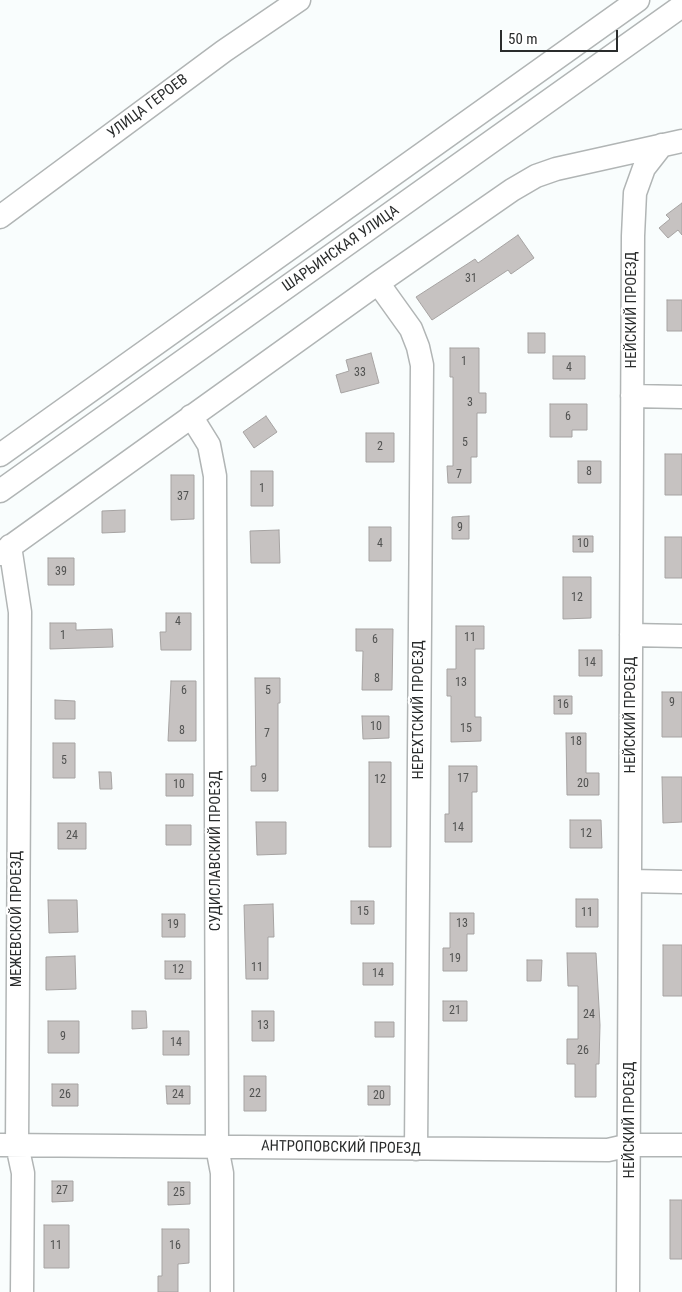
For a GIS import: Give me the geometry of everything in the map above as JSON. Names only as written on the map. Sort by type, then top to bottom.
[{"type":"street","name":"УЛИЦА ГЕРОЕВ","points":[[0,217],[224,51],[299,0]]},
{"type":"street","points":[[0,455],[638,0]]},
{"type":"street","name":"ШАРЬИНСКАЯ УЛИЦА","points":[[0,491],[682,6]]},
{"type":"street","points":[[5,550],[378,282],[512,190],[536,176],[556,169],[672,143]]},
{"type":"street","name":"НЕЙСКИЙ ПРОЕЗД","points":[[628,1292],[632,396],[635,193],[644,168],[672,143]]},
{"type":"street","name":"НЕРЕХТСКИЙ ПРОЕЗД","points":[[378,282],[411,329],[422,365],[416,1149]]},
{"type":"street","points":[[632,396],[682,397]]},
{"type":"street","name":"СУДИСЛАВСКИЙ ПРОЕЗД","points":[[191,416],[208,445],[214,460],[215,476],[217,1147],[222,1173],[222,1292]]},
{"type":"street","name":"МЕЖЕВСКОЙ ПРОЕЗД","points":[[5,550],[20,612],[8,1145],[23,1173],[22,1292]]},
{"type":"street","points":[[631,636],[682,636]]},
{"type":"street","points":[[631,881],[682,882]]},
{"type":"street","name":"АНТРОПОВСКИЙ ПРОЕЗД","points":[[8,1145],[608,1150],[630,1145],[682,1145]]},
{"type":"building","points":[[682,203],[682,235],[678,230],[668,238],[659,228],[670,219],[666,215]]},
{"type":"building","points":[[518,235],[534,258],[511,274],[508,270],[432,320],[416,297],[475,259],[478,263]]},
{"type":"building","points":[[667,300],[682,300],[682,331],[667,331]]},
{"type":"building","points":[[528,333],[545,333],[545,353],[528,353]]},
{"type":"building","points":[[450,348],[479,348],[479,393],[486,393],[486,413],[477,413],[477,457],[471,457],[471,483],[448,483],[447,466],[453,466],[453,377],[450,377]]},
{"type":"building","points":[[371,353],[379,383],[341,393],[336,375],[349,371],[346,360]]},
{"type":"building","points":[[553,356],[585,356],[585,379],[553,379]]},
{"type":"building","points":[[550,404],[587,404],[587,430],[572,430],[572,437],[550,437]]},
{"type":"building","points":[[266,416],[277,432],[254,448],[243,432]]},
{"type":"building","points":[[366,433],[394,433],[394,462],[366,462]]},
{"type":"building","points":[[665,454],[682,454],[682,495],[665,495]]},
{"type":"building","points":[[578,461],[601,461],[601,483],[578,483]]},
{"type":"building","points":[[251,471],[273,471],[273,506],[251,506]]},
{"type":"building","points":[[171,475],[194,475],[194,519],[171,520]]},
{"type":"building","points":[[125,510],[125,532],[102,533],[102,511]]},
{"type":"building","points":[[469,516],[469,539],[452,539],[452,517]]},
{"type":"building","points":[[369,527],[391,527],[391,561],[369,561]]},
{"type":"building","points":[[279,530],[280,563],[251,563],[250,531]]},
{"type":"building","points":[[573,536],[593,536],[593,552],[573,552]]},
{"type":"building","points":[[665,537],[682,537],[682,578],[665,578]]},
{"type":"building","points":[[48,558],[74,558],[74,585],[48,585]]},
{"type":"building","points":[[563,577],[591,577],[591,618],[563,619]]},
{"type":"building","points":[[166,613],[191,613],[191,650],[161,650],[160,632],[166,632]]},
{"type":"building","points":[[50,623],[76,623],[76,630],[112,629],[113,647],[50,649]]},
{"type":"building","points":[[456,626],[484,626],[484,649],[475,649],[475,717],[481,717],[481,741],[451,742],[451,696],[447,696],[447,669],[456,669]]},
{"type":"building","points":[[356,629],[393,629],[392,690],[362,690],[363,651],[356,651]]},
{"type":"building","points":[[579,650],[602,650],[602,676],[579,676]]},
{"type":"building","points":[[255,678],[280,678],[280,703],[278,703],[278,791],[251,791],[251,766],[256,766]]},
{"type":"building","points":[[171,681],[196,681],[196,741],[168,741]]},
{"type":"building","points":[[662,692],[682,692],[682,737],[662,737]]},
{"type":"building","points":[[554,696],[572,696],[572,714],[554,714]]},
{"type":"building","points":[[55,700],[75,701],[75,719],[55,719]]},
{"type":"building","points":[[362,716],[389,716],[389,738],[363,739]]},
{"type":"building","points":[[566,733],[586,733],[586,773],[599,773],[599,795],[567,795]]},
{"type":"building","points":[[53,743],[75,743],[75,778],[53,778]]},
{"type":"building","points":[[369,762],[391,762],[391,847],[369,847]]},
{"type":"building","points":[[449,766],[477,766],[477,792],[472,792],[472,842],[445,842],[445,814],[449,814]]},
{"type":"building","points":[[99,772],[111,772],[112,789],[100,789]]},
{"type":"building","points":[[166,774],[193,774],[193,796],[166,796]]},
{"type":"building","points":[[662,777],[682,777],[682,822],[663,823]]},
{"type":"building","points":[[570,820],[601,820],[602,848],[570,848]]},
{"type":"building","points":[[256,822],[286,822],[286,854],[257,855]]},
{"type":"building","points":[[58,823],[86,823],[86,849],[58,849]]},
{"type":"building","points":[[166,825],[191,825],[191,845],[166,845]]},
{"type":"building","points":[[576,899],[598,899],[598,927],[576,927]]},
{"type":"building","points":[[48,900],[77,900],[78,932],[49,933]]},
{"type":"building","points":[[351,901],[374,901],[374,924],[351,924]]},
{"type":"building","points":[[273,904],[274,937],[268,937],[268,979],[246,979],[244,905]]},
{"type":"building","points":[[450,913],[474,913],[474,934],[467,934],[467,971],[443,971],[443,948],[450,948]]},
{"type":"building","points":[[162,914],[185,914],[185,937],[162,937]]},
{"type":"building","points":[[663,945],[682,945],[682,996],[663,996]]},
{"type":"building","points":[[567,953],[596,953],[600,1025],[599,1064],[596,1064],[596,1097],[575,1097],[575,1064],[567,1064],[567,1039],[578,1039],[578,986],[568,986]]},
{"type":"building","points":[[75,956],[76,989],[46,990],[46,957]]},
{"type":"building","points":[[527,960],[542,960],[541,981],[527,981]]},
{"type":"building","points":[[165,961],[191,961],[191,979],[165,979]]},
{"type":"building","points":[[363,963],[393,963],[393,985],[363,985]]},
{"type":"building","points":[[443,1001],[467,1001],[467,1021],[443,1021]]},
{"type":"building","points":[[132,1011],[146,1011],[147,1028],[132,1029]]},
{"type":"building","points":[[252,1011],[274,1011],[274,1041],[252,1041]]},
{"type":"building","points":[[48,1021],[79,1021],[79,1053],[48,1053]]},
{"type":"building","points":[[375,1022],[394,1022],[394,1037],[375,1037]]},
{"type":"building","points":[[163,1031],[189,1031],[189,1055],[163,1055]]},
{"type":"building","points":[[244,1076],[266,1076],[266,1111],[244,1111]]},
{"type":"building","points":[[52,1084],[78,1084],[78,1106],[52,1106]]},
{"type":"building","points":[[166,1086],[190,1086],[190,1104],[167,1104]]},
{"type":"building","points":[[368,1086],[390,1086],[390,1105],[368,1105]]},
{"type":"building","points":[[52,1181],[73,1181],[73,1201],[52,1202]]},
{"type":"building","points":[[168,1182],[190,1182],[190,1204],[168,1205]]},
{"type":"building","points":[[670,1200],[682,1200],[682,1259],[670,1259]]},
{"type":"building","points":[[44,1225],[69,1225],[69,1268],[44,1268]]},
{"type":"building","points":[[162,1229],[189,1229],[189,1263],[178,1264],[178,1292],[158,1292],[158,1276],[162,1276]]}]
